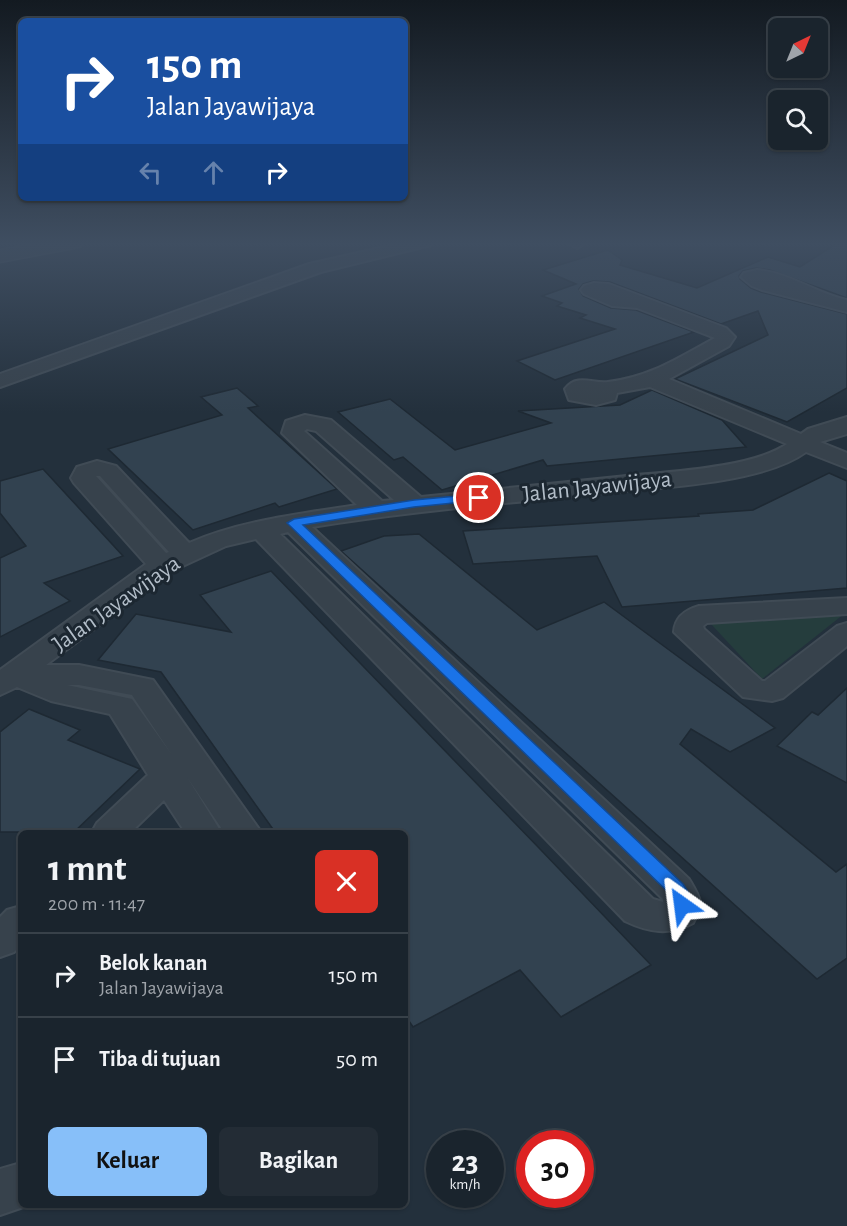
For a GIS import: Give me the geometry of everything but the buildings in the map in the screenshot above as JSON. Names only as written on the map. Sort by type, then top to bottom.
[{"type":"street","points":[[0,381],[228,299]]},
{"type":"street","points":[[822,299],[847,306]]},
{"type":"street","points":[[605,389],[652,380],[722,342],[725,337],[719,332],[639,303]]},
{"type":"street","points":[[0,363],[26,372]]},
{"type":"street","points":[[652,380],[810,439],[847,461]]},
{"type":"street","points":[[810,439],[820,422],[847,406]]},
{"type":"street","points":[[376,509],[293,433],[294,426],[305,422],[323,425],[414,504]]},
{"type":"street","points":[[810,439],[847,424]]},
{"type":"street","name":"Jalan Jayawijaya","points":[[5,678],[174,559],[218,540],[260,529],[376,509],[698,476],[764,464],[784,457],[810,439]]},
{"type":"street","points":[[260,529],[639,910],[659,919],[670,918],[678,913],[682,905],[682,897],[676,889],[294,523]]},
{"type":"street","points":[[847,606],[699,615],[689,623],[689,632],[754,690],[765,692],[772,692],[847,633]]},
{"type":"street","points":[[417,688],[450,674]]},
{"type":"street","points":[[5,678],[62,694],[122,706],[241,830]]},
{"type":"street","points":[[112,830],[178,766]]},
{"type":"street","points":[[178,766],[202,830]]},
{"type":"street","points":[[0,942],[18,924]]},
{"type":"street","points":[[0,1192],[18,1187]]},
{"type":"green space","points":[[844,614],[762,679],[711,624]]},
{"type":"route","points":[[479,498],[376,509],[294,523],[676,889],[682,897],[682,905]]}]
